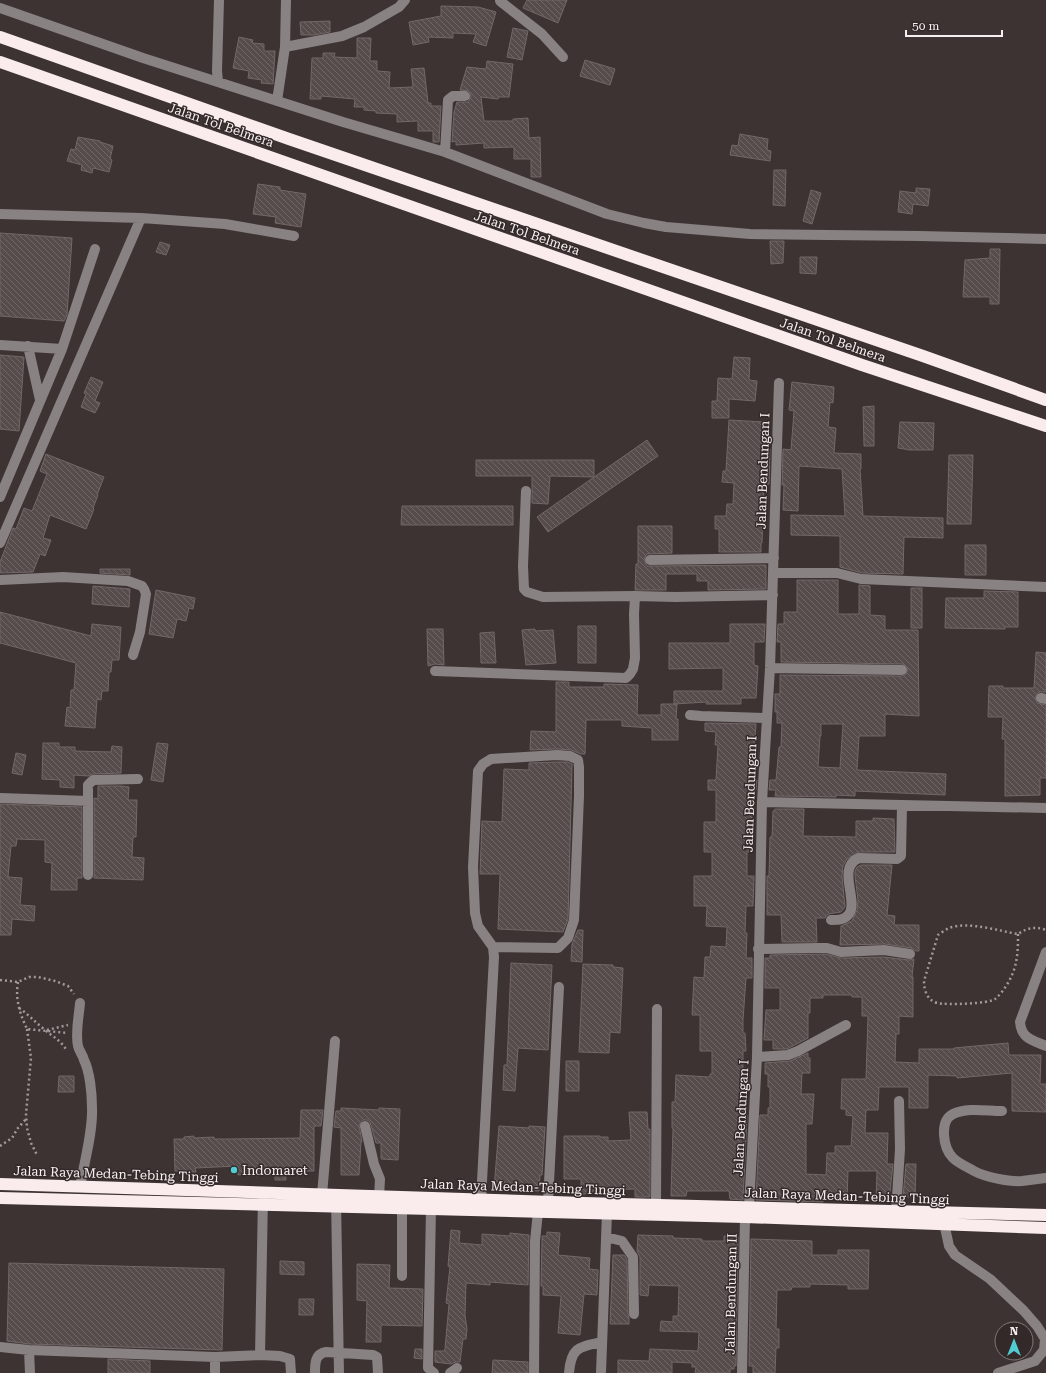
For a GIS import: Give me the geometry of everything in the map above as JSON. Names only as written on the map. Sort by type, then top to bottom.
[{"type":"highway","name":"Jalan Tol Belmera","points":[[0,37],[282,137],[923,356],[1046,400]]},
{"type":"highway","name":"Jalan Tol Belmera","points":[[0,62],[854,362],[1046,426]]},
{"type":"highway","name":"Jalan Raya Medan-Tebing Tinggi","points":[[0,1184],[80,1187],[263,1199],[322,1195],[336,1200],[402,1207],[538,1212],[896,1212],[1046,1215]]},
{"type":"highway","name":"Jalan Raya Medan-Tebing Tinggi","points":[[0,1198],[336,1200],[379,1197],[656,1206],[1046,1228]]},
{"type":"street","points":[[218,81],[219,0]]},
{"type":"street","points":[[277,101],[285,48],[286,0]]},
{"type":"street","points":[[499,0],[542,34],[563,57]]},
{"type":"street","points":[[285,48],[342,36],[364,27],[401,2]]},
{"type":"street","points":[[0,8],[143,58],[343,122],[445,152],[607,214],[666,227],[750,234],[1046,239]]},
{"type":"street","points":[[445,152],[448,100],[452,96],[465,96]]},
{"type":"street","points":[[0,214],[141,218],[225,224],[294,236]]},
{"type":"street","points":[[0,543],[141,218]]},
{"type":"street","points":[[0,497],[62,349],[95,249]]},
{"type":"street","points":[[0,345],[62,349]]},
{"type":"street","points":[[28,346],[40,400]]},
{"type":"street","name":"Jalan Bendungan I","points":[[747,1212],[757,1057],[762,802],[773,595],[779,383]]},
{"type":"street","points":[[526,491],[523,566],[524,589],[527,592],[543,597],[773,595]]},
{"type":"street","points":[[650,560],[774,558]]},
{"type":"street","points":[[773,573],[837,572],[861,579],[1046,587]]},
{"type":"street","points":[[0,580],[63,577],[128,581],[142,586],[146,594],[140,632],[133,655]]},
{"type":"street","points":[[435,671],[626,678],[633,668],[635,658],[635,596]]},
{"type":"street","points":[[770,668],[902,670]]},
{"type":"street","points":[[690,715],[767,718]]},
{"type":"street","points":[[481,1200],[494,957],[493,947],[478,926],[475,914],[473,867],[478,771],[483,764],[491,759],[557,755],[570,756],[578,760],[579,796],[574,920],[568,938],[558,948],[493,947]]},
{"type":"street","points":[[88,875],[88,785],[93,780],[138,779]]},
{"type":"street","points":[[0,798],[88,801]]},
{"type":"street","points":[[762,802],[1046,808]]},
{"type":"street","points":[[832,920],[841,920],[850,913],[851,903],[849,867],[853,860],[858,858],[897,859],[901,856],[902,805]]},
{"type":"street","points":[[758,949],[827,948],[841,952],[884,950],[910,954]]},
{"type":"street","points":[[1045,1043],[1025,1036],[1021,1029],[1020,1022],[1046,952]]},
{"type":"street","points":[[548,1202],[559,987]]},
{"type":"street","points":[[80,1003],[77,1023],[78,1047],[85,1060],[92,1109],[80,1187]]},
{"type":"street","points":[[656,1206],[657,1009]]},
{"type":"street","points":[[757,1057],[788,1055],[846,1025]]},
{"type":"street","points":[[322,1195],[335,1042]]},
{"type":"street","points":[[896,1212],[900,1149],[899,1101]]},
{"type":"street","points":[[1002,1111],[961,1111],[948,1117],[946,1121],[944,1139],[948,1150],[953,1157],[975,1172],[1001,1179],[1020,1181],[1046,1178]]},
{"type":"street","points":[[365,1126],[374,1164],[380,1179],[379,1197]]},
{"type":"street","points":[[260,1355],[263,1199]]},
{"type":"street","points":[[336,1200],[339,1373]]},
{"type":"street","points":[[402,1207],[402,1276]]},
{"type":"street","points":[[431,1208],[428,1368],[434,1373]]},
{"type":"street","points":[[534,1373],[535,1241],[538,1212]]},
{"type":"street","name":"Jalan Bendungan II","points":[[742,1373],[747,1212]]},
{"type":"street","points":[[601,1373],[607,1213]]},
{"type":"street","points":[[944,1223],[949,1246],[955,1255],[990,1279],[1024,1311],[1037,1326],[1045,1339],[1044,1350],[1036,1361],[998,1373]]},
{"type":"street","points":[[606,1237],[622,1241],[634,1257],[634,1314]]},
{"type":"street","points":[[570,1373],[570,1360],[575,1352],[583,1346],[602,1342]]},
{"type":"street","points":[[0,1347],[29,1350],[215,1357],[260,1355],[280,1356],[290,1359],[291,1373]]},
{"type":"street","points":[[29,1350],[30,1373]]},
{"type":"street","points":[[315,1373],[315,1365],[318,1355],[326,1352],[373,1355],[376,1357],[378,1373]]},
{"type":"street","points":[[215,1357],[215,1373]]},
{"type":"path","points":[[1018,934],[1016,963],[1006,988],[994,1001],[982,1003],[937,1003],[928,997],[924,988],[924,981],[938,935],[948,928],[958,926],[974,927],[1018,934],[1027,928],[1042,928],[1046,930]]},
{"type":"path","points":[[0,980],[18,982],[29,978],[38,977],[55,981],[68,986],[80,1003]]},
{"type":"path","points":[[18,982],[16,993],[19,1008],[27,1029],[31,1058],[26,1119],[30,1143],[37,1155]]},
{"type":"path","points":[[19,1008],[31,1016],[45,1030],[61,1042],[69,1054],[85,1060]]},
{"type":"path","points":[[27,1029],[35,1031],[45,1030],[77,1023]]},
{"type":"path","points":[[45,1030],[77,1035]]},
{"type":"path","points":[[0,1146],[12,1138],[26,1119]]},
{"type":"building","points":[[527,0],[567,0],[558,23],[523,8]]},
{"type":"building","points":[[441,6],[478,7],[496,12],[486,46],[473,42],[476,34],[453,33],[453,38],[428,37],[429,42],[413,45],[409,22],[441,16]]},
{"type":"building","points":[[330,21],[330,32],[314,35],[301,35],[300,22]]},
{"type":"building","points":[[513,28],[528,31],[522,60],[507,57]]},
{"type":"building","points":[[239,37],[253,40],[252,43],[264,44],[264,51],[275,51],[273,84],[261,83],[262,80],[248,78],[249,71],[233,68]]},
{"type":"building","points":[[357,38],[371,38],[370,61],[377,61],[377,71],[390,72],[389,88],[413,87],[411,69],[424,68],[428,103],[431,103],[431,106],[441,106],[439,142],[433,142],[433,131],[418,131],[418,121],[397,122],[397,114],[376,113],[376,111],[364,110],[364,107],[354,107],[355,99],[321,96],[321,99],[310,99],[312,58],[323,58],[323,53],[335,53],[334,57],[357,58]]},
{"type":"building","points":[[585,60],[615,69],[610,85],[580,76]]},
{"type":"building","points":[[487,61],[513,64],[509,97],[499,97],[498,99],[481,97],[484,121],[513,121],[513,119],[528,118],[529,138],[540,137],[541,177],[531,177],[531,159],[514,159],[514,147],[484,148],[484,143],[456,145],[456,141],[452,142],[454,112],[457,102],[468,102],[471,96],[469,91],[460,90],[467,67],[486,69]]},
{"type":"building","points":[[740,134],[768,139],[767,150],[771,151],[770,161],[730,155],[732,145],[738,146]]},
{"type":"building","points":[[78,137],[100,141],[113,146],[109,172],[93,168],[92,173],[81,170],[82,165],[67,161],[71,149],[75,150]]},
{"type":"building","points":[[774,170],[786,170],[785,206],[773,205]]},
{"type":"building","points":[[258,184],[280,187],[280,190],[306,194],[301,227],[275,223],[276,217],[253,214]]},
{"type":"building","points":[[916,188],[930,189],[928,206],[913,204],[912,214],[898,212],[900,191],[916,193]]},
{"type":"building","points":[[811,190],[821,193],[812,224],[803,221]]},
{"type":"building","points":[[0,233],[72,238],[67,315],[64,321],[0,316]]},
{"type":"building","points":[[770,241],[784,241],[783,263],[771,264]]},
{"type":"building","points":[[160,242],[170,245],[166,255],[156,252]]},
{"type":"building","points":[[990,249],[1000,249],[999,304],[990,304],[990,297],[963,297],[965,260],[990,258]]},
{"type":"building","points":[[800,257],[817,257],[816,274],[800,273]]},
{"type":"building","points":[[0,355],[24,357],[19,431],[0,429]]},
{"type":"building","points":[[734,357],[750,358],[749,380],[757,381],[755,401],[729,399],[729,418],[712,418],[712,401],[717,401],[718,378],[732,379]]},
{"type":"building","points":[[91,377],[103,382],[95,401],[100,403],[95,413],[81,407],[86,394],[84,393]]},
{"type":"building","points":[[792,382],[834,387],[833,403],[830,402],[828,427],[836,428],[834,453],[861,454],[860,469],[863,516],[943,518],[943,538],[904,537],[903,574],[862,573],[840,567],[840,536],[791,535],[791,515],[845,516],[842,469],[799,466],[798,511],[783,510],[783,449],[791,450],[794,411],[789,410]]},
{"type":"building","points":[[874,406],[874,446],[864,446],[863,407]]},
{"type":"building","points":[[729,420],[764,422],[763,435],[769,435],[769,484],[764,484],[761,552],[719,552],[719,529],[715,529],[715,516],[726,516],[727,504],[733,504],[734,483],[722,482],[723,471],[726,471]]},
{"type":"building","points":[[900,422],[934,423],[933,450],[910,450],[898,448]]},
{"type":"building","points":[[647,440],[658,456],[548,532],[537,517]]},
{"type":"building","points":[[46,454],[104,477],[97,495],[94,509],[86,529],[50,515],[43,538],[51,540],[45,556],[40,554],[33,572],[0,573],[0,562],[13,528],[16,529],[24,508],[32,511],[47,474],[40,471]]},
{"type":"building","points":[[949,455],[973,455],[971,524],[947,524]]},
{"type":"building","points":[[476,460],[594,460],[594,477],[550,476],[548,504],[532,503],[532,476],[476,476]]},
{"type":"building","points":[[402,506],[513,506],[513,525],[401,525]]},
{"type":"building","points":[[638,526],[672,526],[672,553],[647,554],[644,560],[647,566],[766,565],[766,589],[708,590],[708,581],[697,581],[697,574],[666,574],[666,590],[635,590],[636,564],[638,564]]},
{"type":"building","points":[[965,545],[986,545],[986,575],[965,575]]},
{"type":"building","points":[[100,569],[130,569],[130,575],[100,573]]},
{"type":"building","points":[[797,580],[838,580],[838,614],[859,614],[859,585],[870,586],[870,615],[885,616],[885,630],[918,630],[919,716],[885,714],[885,736],[859,736],[857,770],[946,774],[945,795],[855,791],[855,796],[775,796],[776,790],[769,790],[770,780],[776,780],[779,747],[781,747],[782,723],[777,723],[777,712],[775,712],[775,694],[780,694],[780,675],[902,676],[905,675],[908,670],[907,667],[902,664],[781,662],[781,642],[777,642],[778,624],[784,624],[784,612],[797,612]],"holes":[[[821,724],[843,724],[840,768],[818,767]]]},
{"type":"building","points":[[93,586],[130,589],[129,607],[92,604]]},
{"type":"building","points":[[911,588],[922,588],[922,628],[911,628]]},
{"type":"building","points":[[156,590],[195,598],[193,609],[189,608],[186,621],[177,619],[173,638],[149,634]]},
{"type":"building","points":[[984,591],[1018,592],[1018,627],[1005,627],[1005,629],[945,628],[946,598],[984,598]]},
{"type":"building","points":[[0,612],[91,636],[92,624],[121,627],[119,660],[112,660],[111,672],[109,672],[108,691],[102,691],[101,700],[97,699],[95,728],[65,726],[67,707],[70,708],[71,690],[74,690],[76,663],[0,643]]},
{"type":"building","points":[[730,624],[765,624],[764,642],[754,642],[754,665],[758,666],[756,698],[741,698],[741,704],[706,704],[707,702],[674,704],[674,691],[723,691],[723,668],[669,669],[669,643],[730,643]]},
{"type":"building","points":[[578,626],[596,626],[596,663],[578,663]]},
{"type":"building","points":[[427,629],[443,629],[444,665],[435,664],[428,666]]},
{"type":"building","points":[[535,629],[535,631],[553,630],[556,663],[526,665],[522,630]]},
{"type":"building","points":[[494,632],[496,663],[481,663],[480,633]]},
{"type":"building","points":[[1036,652],[1046,653],[1046,692],[1039,692],[1035,697],[1037,703],[1046,705],[1046,778],[1040,778],[1040,795],[1005,796],[1005,739],[1002,739],[1003,717],[988,717],[989,686],[1003,686],[1003,688],[1034,688]]},
{"type":"building","points":[[556,682],[569,682],[569,687],[604,687],[604,684],[638,685],[637,715],[661,715],[661,704],[677,704],[676,719],[678,719],[678,740],[652,740],[652,728],[622,726],[622,720],[586,720],[585,754],[571,750],[530,750],[531,731],[556,732]]},
{"type":"building","points":[[705,723],[756,724],[752,780],[757,780],[756,790],[752,790],[752,820],[749,820],[749,852],[747,852],[747,876],[754,876],[753,906],[746,906],[745,933],[747,933],[746,958],[752,958],[752,978],[746,978],[743,1020],[743,1033],[745,1033],[746,1051],[743,1051],[743,1074],[746,1074],[744,1112],[746,1112],[747,1115],[743,1200],[730,1199],[729,1191],[687,1191],[686,1196],[671,1196],[673,1128],[672,1102],[675,1102],[676,1075],[710,1077],[710,1074],[712,1074],[712,1051],[700,1051],[700,1015],[692,1015],[694,977],[704,978],[705,957],[710,957],[711,946],[726,947],[727,927],[706,926],[707,906],[694,906],[694,876],[712,876],[712,852],[704,852],[704,822],[716,822],[716,790],[708,790],[708,780],[716,780],[718,745],[715,745],[716,732],[705,731]]},
{"type":"building","points":[[43,743],[59,743],[59,747],[75,747],[75,751],[111,752],[112,746],[122,747],[121,773],[93,774],[88,776],[74,775],[74,788],[60,787],[60,780],[42,779]]},
{"type":"building","points":[[157,743],[168,744],[163,782],[151,780]]},
{"type":"building","points":[[16,753],[26,755],[22,775],[12,773]]},
{"type":"building","points":[[568,762],[572,764],[568,919],[563,932],[498,929],[500,874],[480,874],[482,821],[502,822],[504,769],[529,770],[529,763]]},
{"type":"building","points":[[98,786],[129,787],[128,800],[137,800],[136,837],[133,837],[132,857],[144,858],[143,880],[94,878],[94,798],[98,799]]},
{"type":"building","points":[[0,804],[82,807],[82,878],[77,878],[77,890],[51,890],[52,863],[45,862],[45,840],[17,839],[16,846],[11,846],[8,877],[22,878],[20,905],[35,906],[34,921],[12,919],[11,935],[0,935]]},
{"type":"building","points":[[775,809],[804,809],[803,836],[856,837],[856,821],[873,821],[873,818],[894,819],[895,852],[859,852],[847,859],[843,866],[842,876],[845,907],[841,912],[828,914],[825,918],[816,918],[817,942],[782,942],[781,915],[767,915],[767,876],[769,876],[770,837],[772,837],[773,811]]},
{"type":"building","points":[[861,865],[892,865],[887,915],[895,916],[894,925],[919,925],[919,951],[911,948],[885,944],[840,945],[841,926],[852,921],[857,910],[858,900],[855,871],[857,867]]},
{"type":"building","points":[[578,930],[583,930],[582,962],[571,961],[572,944]]},
{"type":"building","points":[[826,954],[841,958],[884,957],[909,960],[914,959],[912,977],[913,1017],[899,1016],[899,1034],[896,1034],[895,1062],[919,1063],[919,1049],[954,1049],[1008,1043],[1009,1055],[1041,1055],[1040,1084],[1046,1084],[1046,1112],[1012,1111],[1012,1073],[957,1078],[957,1076],[928,1075],[928,1108],[909,1108],[909,1087],[879,1087],[878,1110],[866,1110],[865,1133],[888,1133],[887,1164],[893,1164],[889,1201],[876,1201],[877,1171],[848,1171],[847,1200],[823,1199],[823,1202],[756,1200],[760,1115],[768,1115],[768,1108],[770,1108],[770,1087],[768,1087],[768,1074],[765,1074],[765,1063],[790,1061],[808,1053],[808,1058],[810,1058],[810,1073],[802,1073],[801,1094],[814,1094],[812,1124],[806,1124],[806,1174],[826,1175],[827,1153],[835,1153],[835,1146],[851,1146],[853,1116],[846,1115],[846,1109],[841,1109],[842,1079],[866,1079],[868,1016],[862,1016],[862,997],[852,997],[852,995],[823,995],[823,998],[810,998],[810,1013],[808,1013],[808,1038],[787,1049],[773,1049],[773,1040],[764,1040],[766,1010],[780,1010],[780,988],[765,988],[765,958],[770,958],[770,955]]},
{"type":"building","points":[[511,963],[552,965],[548,1050],[518,1048],[515,1091],[503,1090],[504,1065],[507,1065]]},
{"type":"building","points":[[583,964],[613,965],[613,967],[623,968],[620,1033],[610,1032],[609,1053],[579,1052]]},
{"type":"building","points":[[566,1061],[579,1061],[579,1091],[566,1091]]},
{"type":"building","points":[[59,1076],[74,1076],[74,1092],[58,1092]]},
{"type":"building","points":[[341,1108],[379,1110],[379,1108],[400,1109],[398,1160],[381,1159],[381,1143],[376,1143],[370,1122],[363,1120],[359,1125],[362,1142],[359,1175],[341,1175],[341,1128],[334,1127],[336,1111],[341,1111]]},
{"type":"building","points":[[301,1110],[323,1110],[321,1126],[314,1126],[314,1171],[285,1171],[286,1180],[275,1180],[275,1175],[238,1175],[238,1166],[195,1168],[196,1172],[175,1171],[174,1139],[184,1139],[184,1137],[194,1136],[194,1138],[214,1137],[214,1139],[300,1138]]},
{"type":"building","points":[[629,1112],[647,1112],[648,1129],[650,1129],[650,1197],[635,1197],[635,1189],[593,1190],[593,1194],[581,1194],[581,1179],[564,1179],[564,1136],[600,1136],[608,1137],[608,1141],[631,1140]]},
{"type":"building","points":[[499,1126],[529,1128],[529,1126],[545,1127],[542,1175],[540,1175],[539,1191],[494,1189]]},
{"type":"building","points":[[906,1164],[916,1164],[915,1197],[903,1197]]},
{"type":"building","points":[[451,1230],[460,1231],[459,1243],[482,1245],[482,1234],[510,1236],[510,1233],[529,1235],[528,1285],[490,1282],[490,1285],[466,1283],[466,1339],[463,1339],[460,1362],[451,1364],[435,1362],[435,1351],[444,1351],[445,1349],[449,1304],[446,1303],[450,1267],[448,1266]]},
{"type":"building","points":[[547,1232],[560,1233],[558,1255],[590,1258],[589,1269],[598,1270],[597,1295],[584,1294],[580,1335],[558,1333],[561,1296],[543,1295],[543,1286],[541,1286],[542,1236],[547,1236]]},
{"type":"building","points":[[638,1235],[673,1236],[673,1238],[702,1239],[702,1241],[724,1241],[724,1236],[738,1237],[736,1366],[734,1366],[734,1369],[730,1369],[730,1373],[695,1373],[696,1367],[692,1367],[692,1363],[672,1362],[672,1373],[618,1373],[618,1360],[649,1361],[650,1349],[698,1351],[699,1332],[660,1331],[661,1321],[673,1322],[673,1316],[678,1316],[679,1286],[649,1285],[648,1296],[640,1295],[640,1257],[637,1251]]},
{"type":"building","points":[[751,1239],[812,1241],[812,1255],[838,1255],[838,1250],[869,1250],[868,1289],[848,1289],[848,1285],[810,1284],[810,1287],[792,1287],[791,1290],[777,1290],[776,1329],[779,1329],[779,1348],[776,1348],[775,1373],[753,1373],[753,1366],[749,1366]]},
{"type":"building","points":[[613,1255],[624,1255],[627,1259],[629,1324],[610,1324]]},
{"type":"building","points":[[280,1261],[304,1262],[304,1275],[280,1274]]},
{"type":"building","points":[[9,1263],[224,1269],[222,1350],[29,1344],[7,1341]]},
{"type":"building","points":[[357,1264],[390,1265],[389,1288],[423,1289],[422,1326],[381,1325],[381,1342],[366,1342],[367,1301],[357,1300]]},
{"type":"building","points":[[299,1299],[314,1299],[313,1315],[299,1315]]},
{"type":"building","points":[[415,1349],[422,1349],[422,1359],[414,1358]]},
{"type":"building","points":[[108,1359],[150,1361],[150,1373],[108,1373]]},
{"type":"building","points":[[493,1360],[528,1362],[528,1373],[492,1373]]},
{"type":"place","name":"Indomaret","points":[[234,1170]]}]
